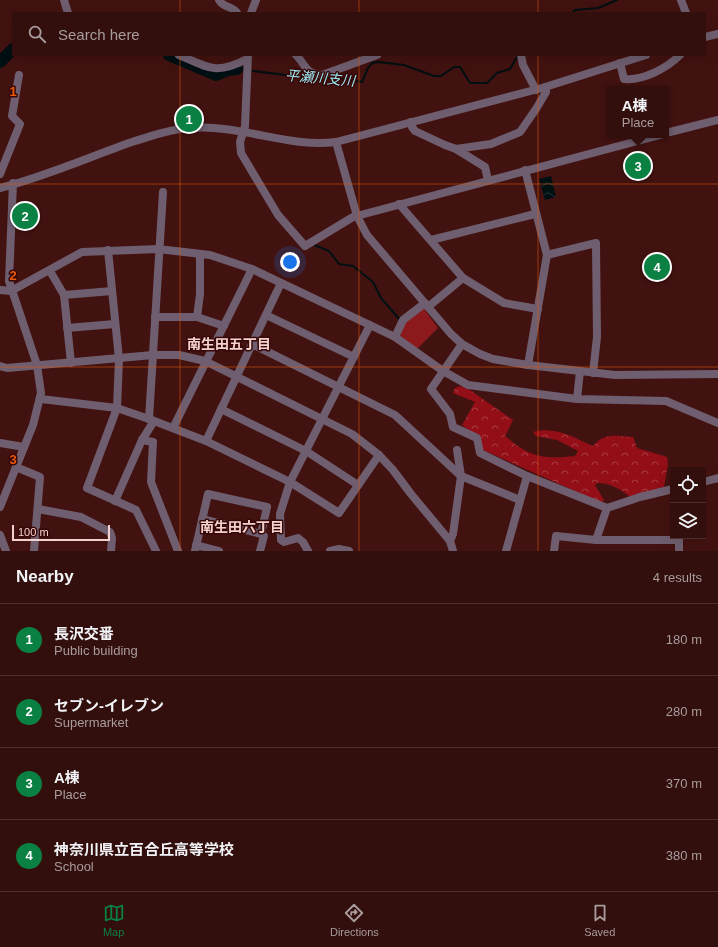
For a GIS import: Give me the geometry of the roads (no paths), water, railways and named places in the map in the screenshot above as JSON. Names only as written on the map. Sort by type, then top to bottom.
[{"type":"street","points":[[64,0],[68,12]]},
{"type":"street","points":[[219,0],[224,6],[235,10],[236,12]]},
{"type":"street","points":[[251,12],[256,0]]},
{"type":"street","points":[[681,0],[686,12]]},
{"type":"street","points":[[706,37],[718,34]]},
{"type":"street","points":[[181,56],[212,69],[228,67],[247,59],[243,132],[240,147],[247,163],[278,215],[305,246],[357,216],[524,170],[648,138]]},
{"type":"street","points":[[297,56],[306,70],[313,74],[322,75],[374,56]]},
{"type":"street","points":[[620,63],[624,80],[635,80],[650,74],[678,56]]},
{"type":"street","points":[[521,57],[536,90]]},
{"type":"street","points":[[7,186],[113,149],[177,130],[207,128],[322,144],[336,142],[536,90],[620,63],[629,57]]},
{"type":"street","points":[[0,507],[41,400],[42,388],[37,365],[11,291],[7,186],[0,175],[20,124],[12,116],[19,75]]},
{"type":"street","points":[[456,149],[490,144],[520,132],[546,92],[546,87]]},
{"type":"street","points":[[669,133],[718,120]]},
{"type":"street","points":[[411,122],[415,131],[456,149],[485,168],[488,180]]},
{"type":"street","points":[[336,142],[357,216],[367,235],[426,305],[462,344],[493,359],[528,365],[615,375],[718,374]]},
{"type":"street","points":[[524,170],[547,254],[528,365]]},
{"type":"street","points":[[115,501],[151,420],[158,249],[163,192]]},
{"type":"street","points":[[399,204],[463,278],[504,303],[538,309]]},
{"type":"street","points":[[431,240],[535,214]]},
{"type":"street","points":[[547,254],[596,243],[597,337],[593,372]]},
{"type":"street","points":[[0,290],[11,291],[50,271],[82,252],[158,249],[210,255],[252,269],[395,337],[443,371],[474,387],[577,399],[666,401],[718,423]]},
{"type":"street","points":[[108,250],[119,359],[117,408],[87,488],[136,510],[156,551]]},
{"type":"street","points":[[197,317],[200,294],[200,254]]},
{"type":"street","points":[[173,428],[252,269]]},
{"type":"street","points":[[50,271],[64,296],[71,363]]},
{"type":"street","points":[[395,337],[403,320],[463,278]]},
{"type":"street","points":[[206,441],[281,283]]},
{"type":"street","points":[[64,296],[112,291]]},
{"type":"street","points":[[266,315],[354,357]]},
{"type":"street","points":[[155,317],[197,317],[224,326]]},
{"type":"street","points":[[67,328],[115,324]]},
{"type":"street","points":[[308,551],[303,542],[298,538],[284,542],[281,540],[280,514],[290,482],[370,325]]},
{"type":"street","points":[[252,344],[395,415],[461,476],[520,500]]},
{"type":"street","points":[[462,344],[431,389],[450,414],[453,427],[477,438],[480,453],[527,476],[607,508],[640,497],[670,490]]},
{"type":"street","points":[[0,366],[7,368],[179,355],[205,361],[352,434],[378,455],[401,478],[411,494],[450,541],[453,551]]},
{"type":"street","points":[[577,399],[580,371]]},
{"type":"street","points":[[41,400],[117,408],[173,428],[206,441],[290,482],[339,512],[378,455]]},
{"type":"street","points":[[221,410],[306,451],[358,485]]},
{"type":"street","points":[[142,440],[154,442],[151,482],[178,551]]},
{"type":"street","points":[[0,443],[24,447]]},
{"type":"street","points":[[450,541],[453,534],[461,476],[457,450]]},
{"type":"street","points":[[16,467],[40,477],[34,551]]},
{"type":"street","points":[[506,551],[527,476]]},
{"type":"street","points":[[706,481],[718,478]]},
{"type":"street","points":[[219,551],[195,548],[208,494],[267,507],[261,534],[264,536],[260,551]]},
{"type":"street","points":[[596,540],[607,508]]},
{"type":"street","points":[[38,509],[81,517],[110,532],[112,538],[111,551]]},
{"type":"street","points":[[202,519],[261,534]]},
{"type":"street","points":[[0,535],[6,551]]},
{"type":"street","points":[[554,551],[556,536],[596,540],[670,538]]},
{"type":"street","points":[[679,539],[679,551]]},
{"type":"street","points":[[330,551],[339,549],[349,551]]},
{"type":"water","points":[[551,176],[556,197],[545,200],[539,179]]},
{"type":"waterway","name":"平瀬川支川","points":[[573,12],[575,10],[598,8],[617,0]]},
{"type":"waterway","name":"平瀬川支川","points":[[0,62],[12,50]]},
{"type":"waterway","name":"平瀬川支川","points":[[171,56],[216,75],[228,70],[237,69]]},
{"type":"waterway","name":"平瀬川支川","points":[[253,71],[319,79],[332,77],[362,82],[368,68],[372,63],[379,62],[404,65],[434,76],[441,76],[454,67],[460,67],[470,83],[487,83],[497,73],[510,69],[517,56]]},
{"type":"waterway","name":"平瀬川支川","points":[[237,69],[245,69]]},
{"type":"waterway","points":[[314,245],[329,251],[339,264],[353,266],[373,282],[381,298],[400,320]]},
{"type":"place","name":"長沢交番","points":[[189,119]]},
{"type":"place","name":"A棟","points":[[638,166]]},
{"type":"place","name":"セブン-イレブン","points":[[25,216]]},
{"type":"place","name":"神奈川県立百合丘高等学校","points":[[657,267]]},
{"type":"district","name":"南生田五丁目","points":[[229,344]]},
{"type":"district","name":"南生田六丁目","points":[[242,527]]}]
